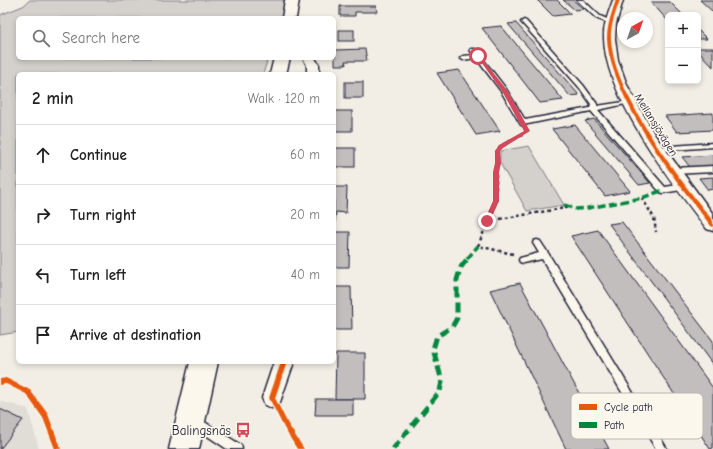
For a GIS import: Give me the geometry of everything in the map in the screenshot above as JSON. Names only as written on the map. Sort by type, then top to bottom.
[{"type":"main road","points":[[290,16],[292,0]]},
{"type":"main road","points":[[278,72],[282,60]]},
{"type":"main road","points":[[184,449],[204,364]]},
{"type":"street","name":"Mellansjövägen","points":[[618,0],[611,22],[609,39],[612,56],[628,102],[684,188],[713,225]]},
{"type":"street","points":[[310,60],[313,64],[313,72]]},
{"type":"street","points":[[272,398],[283,364]]},
{"type":"lane","points":[[580,0],[598,16],[611,22]]},
{"type":"lane","points":[[524,22],[581,86],[594,104],[593,109],[663,190],[684,188]]},
{"type":"lane","points":[[473,50],[504,90],[523,123],[628,102]]},
{"type":"lane","points":[[463,58],[478,56]]},
{"type":"lane","points":[[658,149],[713,145]]},
{"type":"lane","points":[[673,171],[713,169]]},
{"type":"lane","points":[[537,243],[628,393]]},
{"type":"lane","points":[[523,260],[545,255]]},
{"type":"lane","points":[[191,419],[237,449]]},
{"type":"lane","points":[[656,439],[662,449]]},
{"type":"path","points":[[523,123],[527,131],[501,146],[498,151],[496,201],[478,246],[517,254],[523,260]]},
{"type":"path","points":[[642,198],[654,218],[656,232]]},
{"type":"path","points":[[487,221],[571,207]]},
{"type":"shaded area","points":[[30,0],[287,0],[282,16],[16,16],[16,60],[267,60],[264,72],[16,72],[16,332],[0,335],[0,15],[23,6]]},
{"type":"shaded area","points":[[529,146],[564,205],[527,211],[500,163],[500,151]]},
{"type":"shaded area","points":[[0,401],[28,409],[39,449],[0,449]]},
{"type":"building","points":[[537,0],[557,0],[571,14],[553,16]]},
{"type":"building","points":[[563,0],[573,0],[584,9],[575,10]]},
{"type":"building","points":[[700,0],[713,0],[713,12]]},
{"type":"building","points":[[651,2],[670,2],[680,12],[665,12],[665,18]]},
{"type":"building","points":[[340,6],[376,6],[377,12],[355,12],[355,16],[340,16]]},
{"type":"building","points":[[516,23],[579,95],[570,96],[508,24]]},
{"type":"building","points":[[501,26],[563,100],[540,103],[482,28]]},
{"type":"building","points":[[339,30],[354,30],[354,41],[339,41]]},
{"type":"building","points":[[701,33],[707,39],[701,39]]},
{"type":"building","points":[[701,48],[713,48],[713,67],[701,54]]},
{"type":"building","points":[[365,49],[367,61],[345,61],[346,65],[335,65],[336,50]]},
{"type":"building","points":[[459,70],[500,131],[476,135],[437,73]]},
{"type":"building","points":[[345,82],[363,82],[363,98],[345,98]]},
{"type":"building","points":[[336,111],[352,111],[352,131],[336,131]]},
{"type":"building","points":[[713,113],[713,130],[677,132],[665,116]]},
{"type":"building","points":[[594,119],[650,183],[639,185],[585,121]]},
{"type":"building","points":[[575,125],[630,191],[605,196],[552,129]]},
{"type":"building","points":[[336,148],[355,148],[355,167],[336,167]]},
{"type":"building","points":[[713,155],[713,166],[690,167],[682,157]]},
{"type":"building","points":[[713,177],[713,189],[708,190],[699,178]]},
{"type":"building","points":[[336,187],[347,187],[346,213],[336,212]]},
{"type":"building","points":[[622,222],[713,341],[713,365],[609,224]]},
{"type":"building","points":[[598,230],[713,388],[713,448],[710,449],[703,438],[703,393],[673,393],[571,236]]},
{"type":"building","points":[[336,232],[350,232],[349,267],[336,267]]},
{"type":"building","points":[[520,283],[579,393],[571,393],[571,439],[604,439],[609,449],[566,449],[490,290]]},
{"type":"building","points":[[336,287],[351,287],[352,330],[336,330]]},
{"type":"building","points":[[336,353],[365,353],[365,399],[335,399]]},
{"type":"building","points":[[316,399],[353,399],[353,415],[315,415]]},
{"type":"building","points":[[0,409],[23,420],[0,449]]},
{"type":"marked path","points":[[564,205],[576,209],[588,208],[642,198],[663,190]]},
{"type":"marked path","points":[[393,449],[440,391],[442,381],[433,349],[437,336],[452,327],[457,318],[457,280],[461,267],[478,246]]},
{"type":"cycle path","points":[[618,0],[611,24],[609,39],[612,60],[621,85],[633,110],[666,162],[713,225]]},
{"type":"cycle path","points":[[283,364],[272,398],[286,426],[301,449]]},
{"type":"cycle path","points":[[0,382],[6,381],[28,392],[46,416],[58,449]]},
{"type":"place","name":"Balingsnäs","points":[[243,430]]},
{"type":"route","points":[[478,56],[504,90],[527,131],[501,146],[498,151],[496,201],[487,221]]}]
